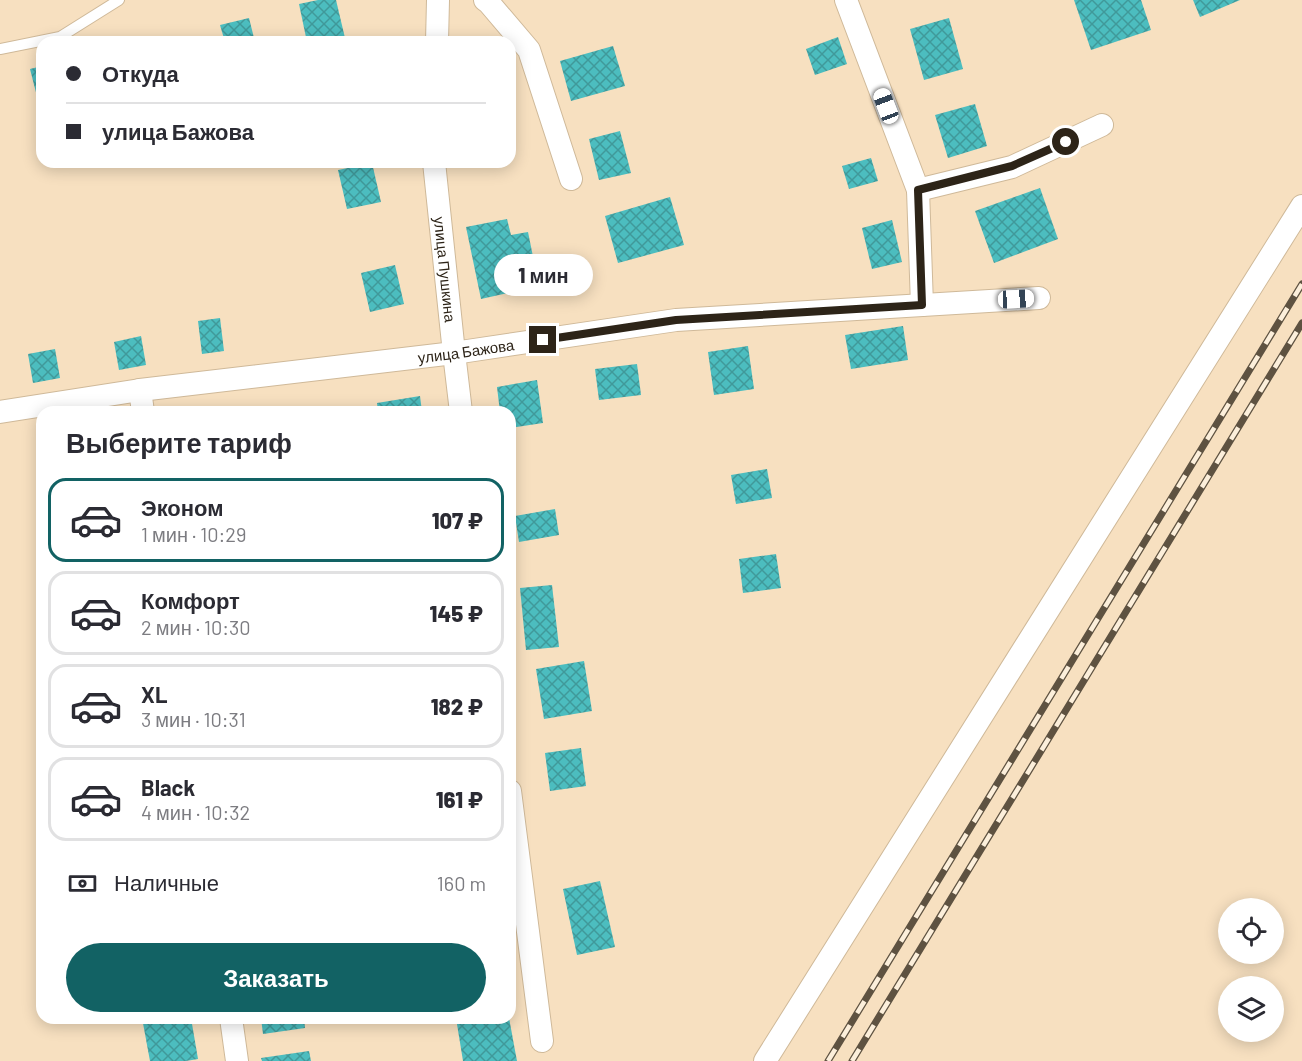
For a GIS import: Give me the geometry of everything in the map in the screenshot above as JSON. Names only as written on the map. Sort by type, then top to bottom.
[{"type":"street","points":[[437,36],[438,0]]},
{"type":"street","points":[[485,0],[529,50],[572,179]]},
{"type":"street","points":[[846,0],[918,190],[922,305]]},
{"type":"street","points":[[918,190],[1012,166],[1102,125]]},
{"type":"street","name":"улица Пушкина","points":[[435,168],[460,406]]},
{"type":"street","points":[[765,1061],[1302,206]]},
{"type":"street","name":"улица Бажова","points":[[38,406],[140,390],[454,353],[676,320],[1039,298]]},
{"type":"street","points":[[140,390],[142,406]]},
{"type":"street","name":"улица Бажова","points":[[0,412],[36,406]]},
{"type":"street","points":[[516,838],[542,1041]]},
{"type":"street","points":[[232,1024],[237,1061]]},
{"type":"lane","points":[[62,36],[120,0]]},
{"type":"lane","points":[[0,49],[36,42]]},
{"type":"building","points":[[318,0],[336,0],[345,36],[306,36],[299,4]]},
{"type":"building","points":[[1074,0],[1141,0],[1151,30],[1091,50]]},
{"type":"building","points":[[1193,0],[1240,0],[1200,17]]},
{"type":"building","points":[[249,18],[254,36],[223,36],[220,25]]},
{"type":"building","points":[[949,18],[963,69],[924,80],[910,29]]},
{"type":"building","points":[[838,37],[847,64],[815,75],[806,49]]},
{"type":"building","points":[[613,46],[625,86],[571,101],[560,61]]},
{"type":"building","points":[[36,68],[36,92],[30,69]]},
{"type":"building","points":[[975,104],[987,146],[948,158],[935,115]]},
{"type":"building","points":[[620,131],[631,173],[599,180],[589,139]]},
{"type":"building","points":[[871,158],[878,181],[849,189],[842,166]]},
{"type":"building","points":[[373,168],[381,202],[347,209],[338,170]]},
{"type":"building","points":[[1040,188],[1058,239],[994,263],[975,211]]},
{"type":"building","points":[[670,197],[684,245],[618,263],[605,216]]},
{"type":"building","points":[[507,219],[511,235],[528,232],[539,286],[481,299],[466,227]]},
{"type":"building","points":[[892,220],[902,262],[872,269],[862,228]]},
{"type":"building","points":[[395,265],[404,304],[370,312],[361,273]]},
{"type":"building","points":[[220,318],[224,351],[202,354],[198,321]]},
{"type":"building","points":[[903,326],[908,360],[851,369],[845,335]]},
{"type":"building","points":[[141,336],[146,365],[119,370],[114,342]]},
{"type":"building","points":[[748,346],[754,389],[714,395],[708,352]]},
{"type":"building","points":[[55,349],[60,378],[33,383],[28,354]]},
{"type":"building","points":[[637,364],[641,395],[599,400],[595,369]]},
{"type":"building","points":[[537,380],[543,423],[516,427],[516,406],[499,406],[497,387]]},
{"type":"building","points":[[420,396],[421,406],[377,406],[377,403]]},
{"type":"building","points":[[767,469],[772,498],[736,504],[731,475]]},
{"type":"building","points":[[555,509],[559,535],[519,542],[516,516]]},
{"type":"building","points":[[776,554],[781,588],[743,593],[739,559]]},
{"type":"building","points":[[552,585],[559,647],[526,650],[520,588]]},
{"type":"building","points":[[584,661],[592,711],[544,719],[536,669]]},
{"type":"building","points":[[581,748],[586,786],[550,791],[545,753]]},
{"type":"building","points":[[600,881],[615,947],[577,955],[563,889]]},
{"type":"building","points":[[143,1024],[192,1024],[198,1059],[150,1061]]},
{"type":"building","points":[[262,1024],[305,1024],[305,1028],[263,1034]]},
{"type":"building","points":[[457,1024],[510,1024],[517,1061],[463,1061]]},
{"type":"building","points":[[309,1051],[311,1061],[262,1061],[261,1058]]},
{"type":"railway","points":[[828,1061],[1302,284]]},
{"type":"railway","points":[[852,1061],[1302,323]]},
{"type":"route","points":[[543,340],[676,320],[922,305],[918,190],[1012,166],[1066,142]]}]
